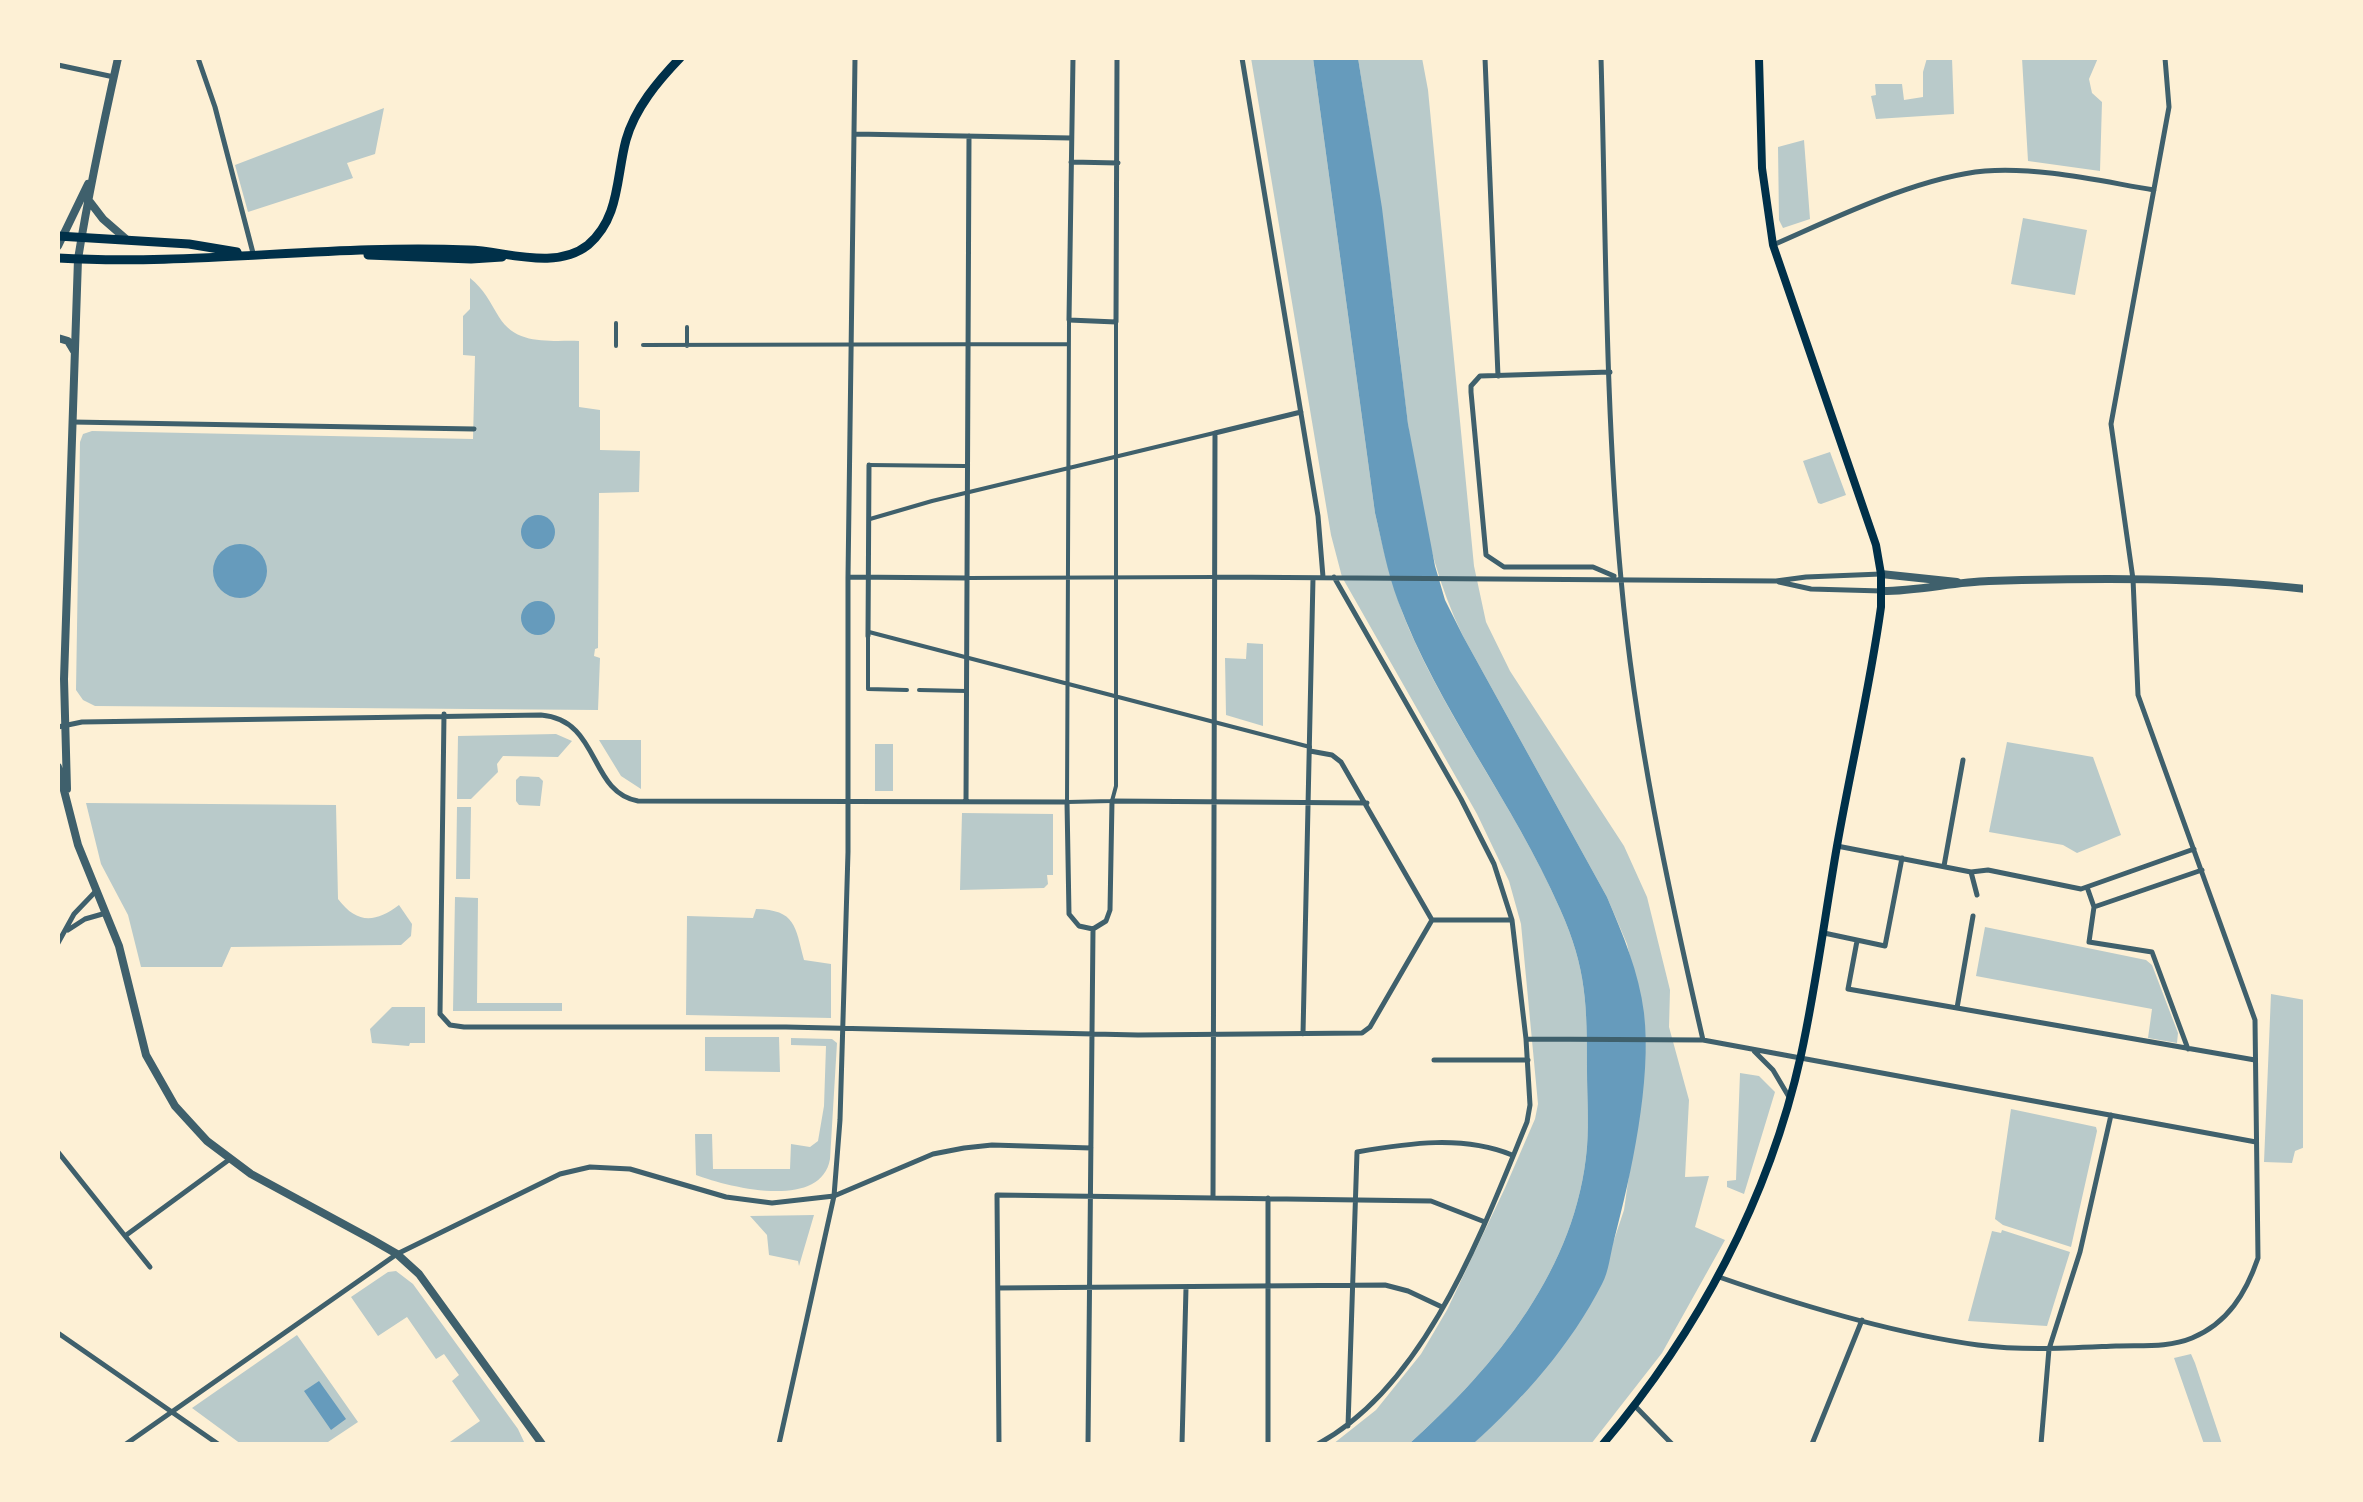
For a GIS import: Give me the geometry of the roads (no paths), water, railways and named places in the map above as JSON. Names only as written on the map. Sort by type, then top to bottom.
[{"type":"main road","points":[[58,258],[201,260],[249,253],[440,249],[507,256],[571,254],[594,238],[609,216],[629,132],[646,98],[680,58]]},
{"type":"main road","points":[[1604,1444],[1680,1344],[1719,1277],[1754,1201],[1789,1098],[1824,933],[1878,631],[1882,574],[1876,544],[1773,245],[1762,168],[1758,58]]},
{"type":"main road","points":[[59,240],[189,244],[249,253]]},
{"type":"street","points":[[67,794],[62,726],[78,259],[90,202],[90,180],[118,58]]},
{"type":"street","points":[[198,58],[215,106],[249,253]]},
{"type":"street","points":[[779,1444],[834,1196],[844,1030],[855,58]]},
{"type":"street","points":[[1072,58],[1069,914],[1079,926],[1093,929],[1110,914],[1112,801],[1116,786],[1118,58]]},
{"type":"street","points":[[1242,58],[1302,412],[1323,577]]},
{"type":"street","points":[[1486,58],[1498,376]]},
{"type":"street","points":[[1601,58],[1610,372],[1621,578],[1636,703],[1654,806],[1703,1040]]},
{"type":"street","points":[[1719,1277],[1862,1320],[1980,1345],[2049,1349],[2166,1345],[2192,1338],[2234,1308],[2248,1286],[2258,1258],[2255,1020],[2138,694],[2133,579],[2111,424],[2169,107],[2165,58]]},
{"type":"street","points":[[58,64],[114,76]]},
{"type":"street","points":[[855,134],[1072,138]]},
{"type":"street","points":[[966,802],[969,136]]},
{"type":"street","points":[[1071,162],[1118,163]]},
{"type":"street","points":[[1773,245],[1923,185],[1984,172],[2024,170],[2154,190]]},
{"type":"street","points":[[59,240],[90,180]]},
{"type":"street","points":[[90,202],[102,220],[126,240]]},
{"type":"street","points":[[1069,320],[1116,322]]},
{"type":"street","points":[[616,323],[616,346]]},
{"type":"street","points":[[687,327],[687,346]]},
{"type":"street","points":[[58,338],[71,344],[75,355]]},
{"type":"street","points":[[643,345],[1068,344]]},
{"type":"street","points":[[1610,372],[1480,376],[1471,386],[1486,555],[1504,567],[1592,567],[1621,578]]},
{"type":"street","points":[[870,519],[1302,412]]},
{"type":"street","points":[[72,422],[474,430]]},
{"type":"street","points":[[1213,1196],[1214,433]]},
{"type":"street","points":[[907,690],[868,689],[869,465],[965,466]]},
{"type":"street","points":[[58,496],[68,490],[70,482]]},
{"type":"street","points":[[848,577],[1313,576],[1776,582],[1882,574],[1962,582],[2133,579],[2306,589]]},
{"type":"street","points":[[1303,1034],[1313,576]]},
{"type":"street","points":[[1318,1444],[1348,1426],[1399,1372],[1442,1307],[1485,1222],[1530,1105],[1512,920],[1494,864],[1461,798],[1334,577]]},
{"type":"street","points":[[1776,582],[1811,589],[1882,591],[1925,590],[1962,582]]},
{"type":"street","points":[[868,634],[1216,722],[1337,758],[1367,803],[1432,920]]},
{"type":"street","points":[[919,690],[966,691]]},
{"type":"street","points":[[62,726],[444,714],[542,715],[562,719],[588,744],[615,790],[630,800],[1367,803]]},
{"type":"street","points":[[444,714],[440,1014],[444,1021],[464,1027],[1358,1034],[1370,1027],[1432,920]]},
{"type":"street","points":[[1944,866],[1963,760]]},
{"type":"street","points":[[58,766],[78,845],[119,946],[146,1055],[175,1106],[230,1159],[397,1254],[419,1274],[537,1442]]},
{"type":"street","points":[[1837,846],[1970,872],[1988,870],[2086,887],[2194,849]]},
{"type":"street","points":[[1824,933],[1885,946],[1902,858]]},
{"type":"street","points":[[2094,907],[2202,870]]},
{"type":"street","points":[[1970,872],[1977,895]]},
{"type":"street","points":[[2086,887],[2094,907],[2089,942],[2152,952],[2188,1048]]},
{"type":"street","points":[[58,944],[74,914],[96,891]]},
{"type":"street","points":[[66,931],[85,919],[106,913]]},
{"type":"street","points":[[1957,1008],[1974,916]]},
{"type":"street","points":[[1432,920],[1512,920]]},
{"type":"street","points":[[1088,1444],[1093,929]]},
{"type":"street","points":[[1856,941],[1848,989],[2256,1060]]},
{"type":"street","points":[[1526,1039],[1703,1040],[2256,1142]]},
{"type":"street","points":[[1752,1049],[1774,1070],[1789,1098]]},
{"type":"street","points":[[1434,1060],[1528,1060]]},
{"type":"street","points":[[2040,1444],[2049,1349],[2080,1252],[2112,1115]]},
{"type":"street","points":[[1348,1426],[1357,1152],[1398,1145],[1485,1144],[1513,1156]]},
{"type":"street","points":[[126,1444],[397,1254],[543,1181],[590,1167],[630,1168],[726,1196],[772,1204],[834,1196],[934,1154],[964,1148],[1091,1148]]},
{"type":"street","points":[[58,1152],[150,1268]]},
{"type":"street","points":[[125,1236],[230,1159]]},
{"type":"street","points":[[999,1444],[998,1195],[1430,1200],[1485,1222]]},
{"type":"street","points":[[1268,1197],[1268,1444]]},
{"type":"street","points":[[998,1288],[1398,1287],[1442,1307]]},
{"type":"street","points":[[1182,1444],[1186,1288]]},
{"type":"street","points":[[1812,1444],[1862,1320]]},
{"type":"street","points":[[58,1333],[218,1444]]},
{"type":"street","points":[[1634,1406],[1672,1444]]},
{"type":"water","points":[[1313,58],[1358,58],[1382,208],[1408,424],[1445,600],[1607,897],[1634,968],[1644,1013],[1645,1068],[1638,1128],[1604,1279],[1590,1307],[1545,1370],[1473,1444],[1409,1444],[1501,1348],[1549,1274],[1567,1233],[1580,1191],[1587,1147],[1584,988],[1576,950],[1560,909],[1521,831],[1434,680],[1391,579],[1375,513]]},
{"type":"water","points":[[538,515],[550,520],[555,532],[550,544],[538,549],[526,544],[521,532],[526,520]]},
{"type":"water","points":[[240,544],[259,552],[267,571],[259,590],[240,598],[221,590],[213,571],[221,552]]},
{"type":"water","points":[[538,601],[550,606],[555,618],[550,630],[538,635],[526,630],[521,618],[526,606]]},
{"type":"water","points":[[319,1381],[346,1419],[331,1430],[304,1391]]}]
